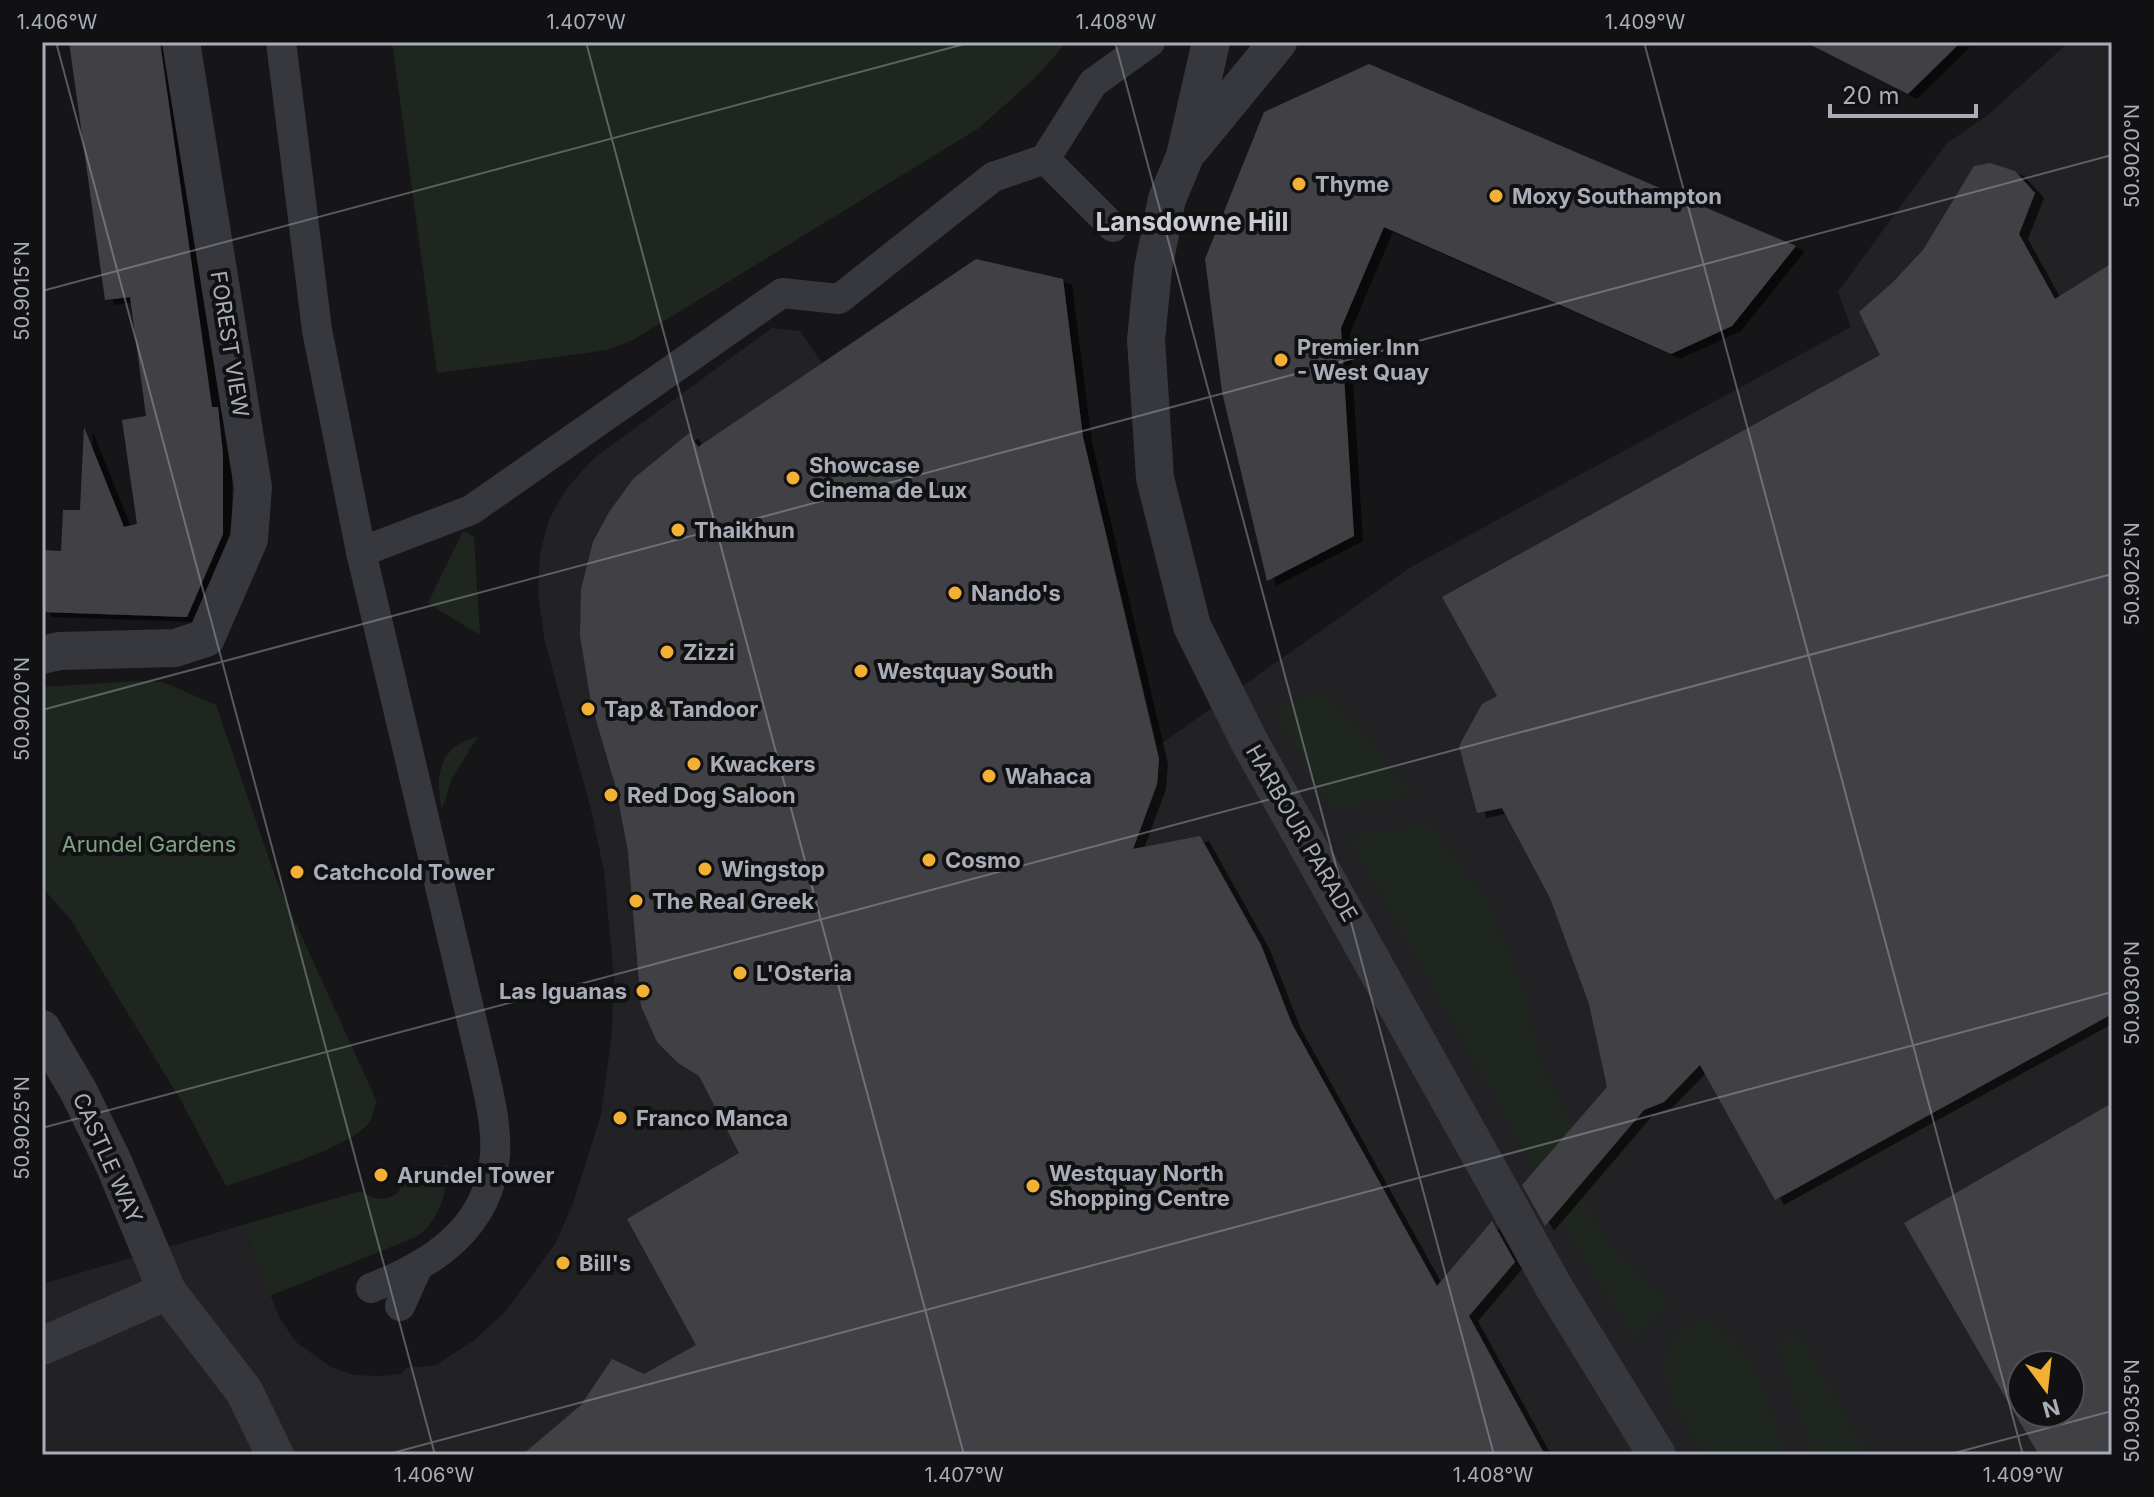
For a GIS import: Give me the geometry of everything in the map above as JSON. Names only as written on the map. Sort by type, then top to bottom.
[{"type":"street","name":"FOREST VIEW","points":[[42,655],[59,651],[175,648],[206,638],[249,539],[253,487],[181,42]]},
{"type":"street","points":[[281,42],[317,330],[361,552],[483,1068],[495,1154],[486,1193],[462,1234],[416,1271],[371,1288]]},
{"type":"street","points":[[361,552],[471,510],[782,293],[839,299],[993,177],[1045,159],[1093,83],[1150,42]]},
{"type":"street","name":"HARBOUR PARADE","points":[[1211,42],[1185,156],[1167,199],[1153,269],[1146,379],[1155,478],[1192,626],[1242,729],[1548,1276],[1657,1455]]},
{"type":"street","name":"HARBOUR PARADE","points":[[1185,156],[1278,42]]},
{"type":"street","points":[[1045,159],[1113,227]]},
{"type":"street","name":"CASTLE WAY","points":[[42,1029],[79,1092],[114,1164],[167,1291],[244,1391],[275,1455]]},
{"type":"street","points":[[400,1306],[416,1271]]},
{"type":"street","points":[[42,1346],[167,1291]]},
{"type":"shaded area","points":[[2069,42],[2112,42],[2112,1455],[42,1455],[42,1284],[243,1225],[279,1317],[296,1342],[331,1367],[354,1375],[382,1376],[401,1374],[406,1368],[436,1365],[473,1341],[505,1312],[555,1244],[572,1206],[601,1115],[612,1033],[614,977],[604,872],[592,813],[545,642],[538,594],[540,554],[549,519],[567,488],[594,458],[772,328],[800,331],[822,363],[976,259],[1063,279],[1083,437],[1158,746],[1411,567],[1851,327],[1838,292],[1946,144],[1989,114]]},
{"type":"green space","points":[[392,42],[1067,42],[1033,80],[979,128],[633,340],[608,350],[437,373]]},
{"type":"green space","points":[[463,531],[474,537],[480,635],[428,603]]},
{"type":"green space","name":"Arundel Gardens","points":[[163,682],[216,705],[277,882],[377,1102],[368,1124],[342,1142],[302,1160],[226,1186],[183,1104],[71,920],[42,887],[42,687]]},
{"type":"green space","points":[[1321,690],[1376,748],[1411,795],[1332,810],[1274,710]]},
{"type":"green space","points":[[478,736],[452,778],[442,809],[439,784],[443,763],[455,747]]},
{"type":"green space","points":[[1429,823],[1488,901],[1526,995],[1540,1063],[1574,1126],[1535,1170],[1349,838]]},
{"type":"green space","points":[[448,1165],[441,1204],[432,1222],[418,1236],[270,1296],[243,1225],[361,1191],[375,1198],[389,1198],[400,1190],[404,1174],[423,1176]]},
{"type":"green space","points":[[1577,1189],[1613,1251],[1671,1301],[1634,1339],[1556,1213]]},
{"type":"green space","points":[[1704,1320],[1737,1343],[1749,1359],[1767,1395],[1784,1455],[1705,1455],[1679,1413],[1666,1371],[1671,1337]]},
{"type":"green space","points":[[1798,1332],[1868,1455],[1812,1455],[1777,1343]]},
{"type":"building","points":[[69,42],[160,42],[212,407],[218,407],[223,454],[223,534],[187,617],[42,612],[42,550],[61,551],[63,510],[80,510],[84,427],[124,527],[137,524],[122,420],[146,416],[130,297],[105,300]]},
{"type":"building","points":[[1805,42],[1961,42],[1908,94]]},
{"type":"building","name":"Moxy Southampton","points":[[1369,64],[1796,246],[1732,326],[1671,354],[1384,227],[1341,328],[1354,536],[1267,581],[1222,392],[1205,259],[1264,112]]},
{"type":"building","points":[[1990,163],[2015,171],[2035,193],[2019,234],[2055,299],[2112,263],[2112,1014],[1775,1200],[1700,1065],[1664,1102],[1644,1110],[1545,1226],[1522,1185],[1607,1087],[1589,1004],[1550,898],[1502,808],[1477,813],[1459,746],[1482,704],[1497,696],[1442,597],[1880,355],[1859,312],[1923,250],[1974,166]]},
{"type":"building","points":[[976,259],[1063,279],[1083,437],[1159,759],[1157,784],[1133,849],[1200,836],[1261,945],[1292,1024],[1437,1286],[1492,1221],[1515,1262],[1469,1316],[1545,1455],[522,1455],[581,1405],[612,1359],[644,1374],[696,1345],[627,1219],[739,1153],[699,1076],[678,1063],[657,1042],[641,1006],[628,852],[616,788],[591,703],[580,636],[581,589],[593,542],[609,512],[633,479],[689,433],[698,447]]},
{"type":"building","points":[[2112,1103],[2112,1455],[2039,1455],[2024,1429],[2086,1429],[2086,1349],[2006,1349],[2006,1398],[1904,1223]]},
{"type":"place","name":"Thyme","points":[[1299,184]]},
{"type":"place","name":"Moxy Southampton","points":[[1496,196]]},
{"type":"place","name":"Premier Inn - West Quay","points":[[1281,360]]},
{"type":"place","name":"Showcase Cinema de Lux","points":[[793,478]]},
{"type":"place","name":"Thaikhun","points":[[678,530]]},
{"type":"place","name":"Nando's","points":[[955,593]]},
{"type":"place","name":"Zizzi","points":[[667,652]]},
{"type":"place","name":"Westquay South","points":[[861,671]]},
{"type":"place","name":"Tap & Tandoor","points":[[588,709]]},
{"type":"place","name":"Kwackers","points":[[694,764]]},
{"type":"place","name":"Wahaca","points":[[989,776]]},
{"type":"place","name":"Red Dog Saloon","points":[[611,795]]},
{"type":"place","name":"Cosmo","points":[[929,860]]},
{"type":"place","name":"Wingstop","points":[[705,869]]},
{"type":"place","name":"Catchcold Tower","points":[[297,872]]},
{"type":"place","name":"The Real Greek","points":[[636,901]]},
{"type":"place","name":"L'Osteria","points":[[740,973]]},
{"type":"place","name":"Las Iguanas","points":[[643,991]]},
{"type":"place","name":"Franco Manca","points":[[620,1118]]},
{"type":"place","name":"Arundel Tower","points":[[381,1175]]},
{"type":"place","name":"Westquay North Shopping Centre","points":[[1033,1186]]},
{"type":"place","name":"Bill's","points":[[563,1263]]},
{"type":"district","name":"Lansdowne Hill","points":[[1192,222]]}]
